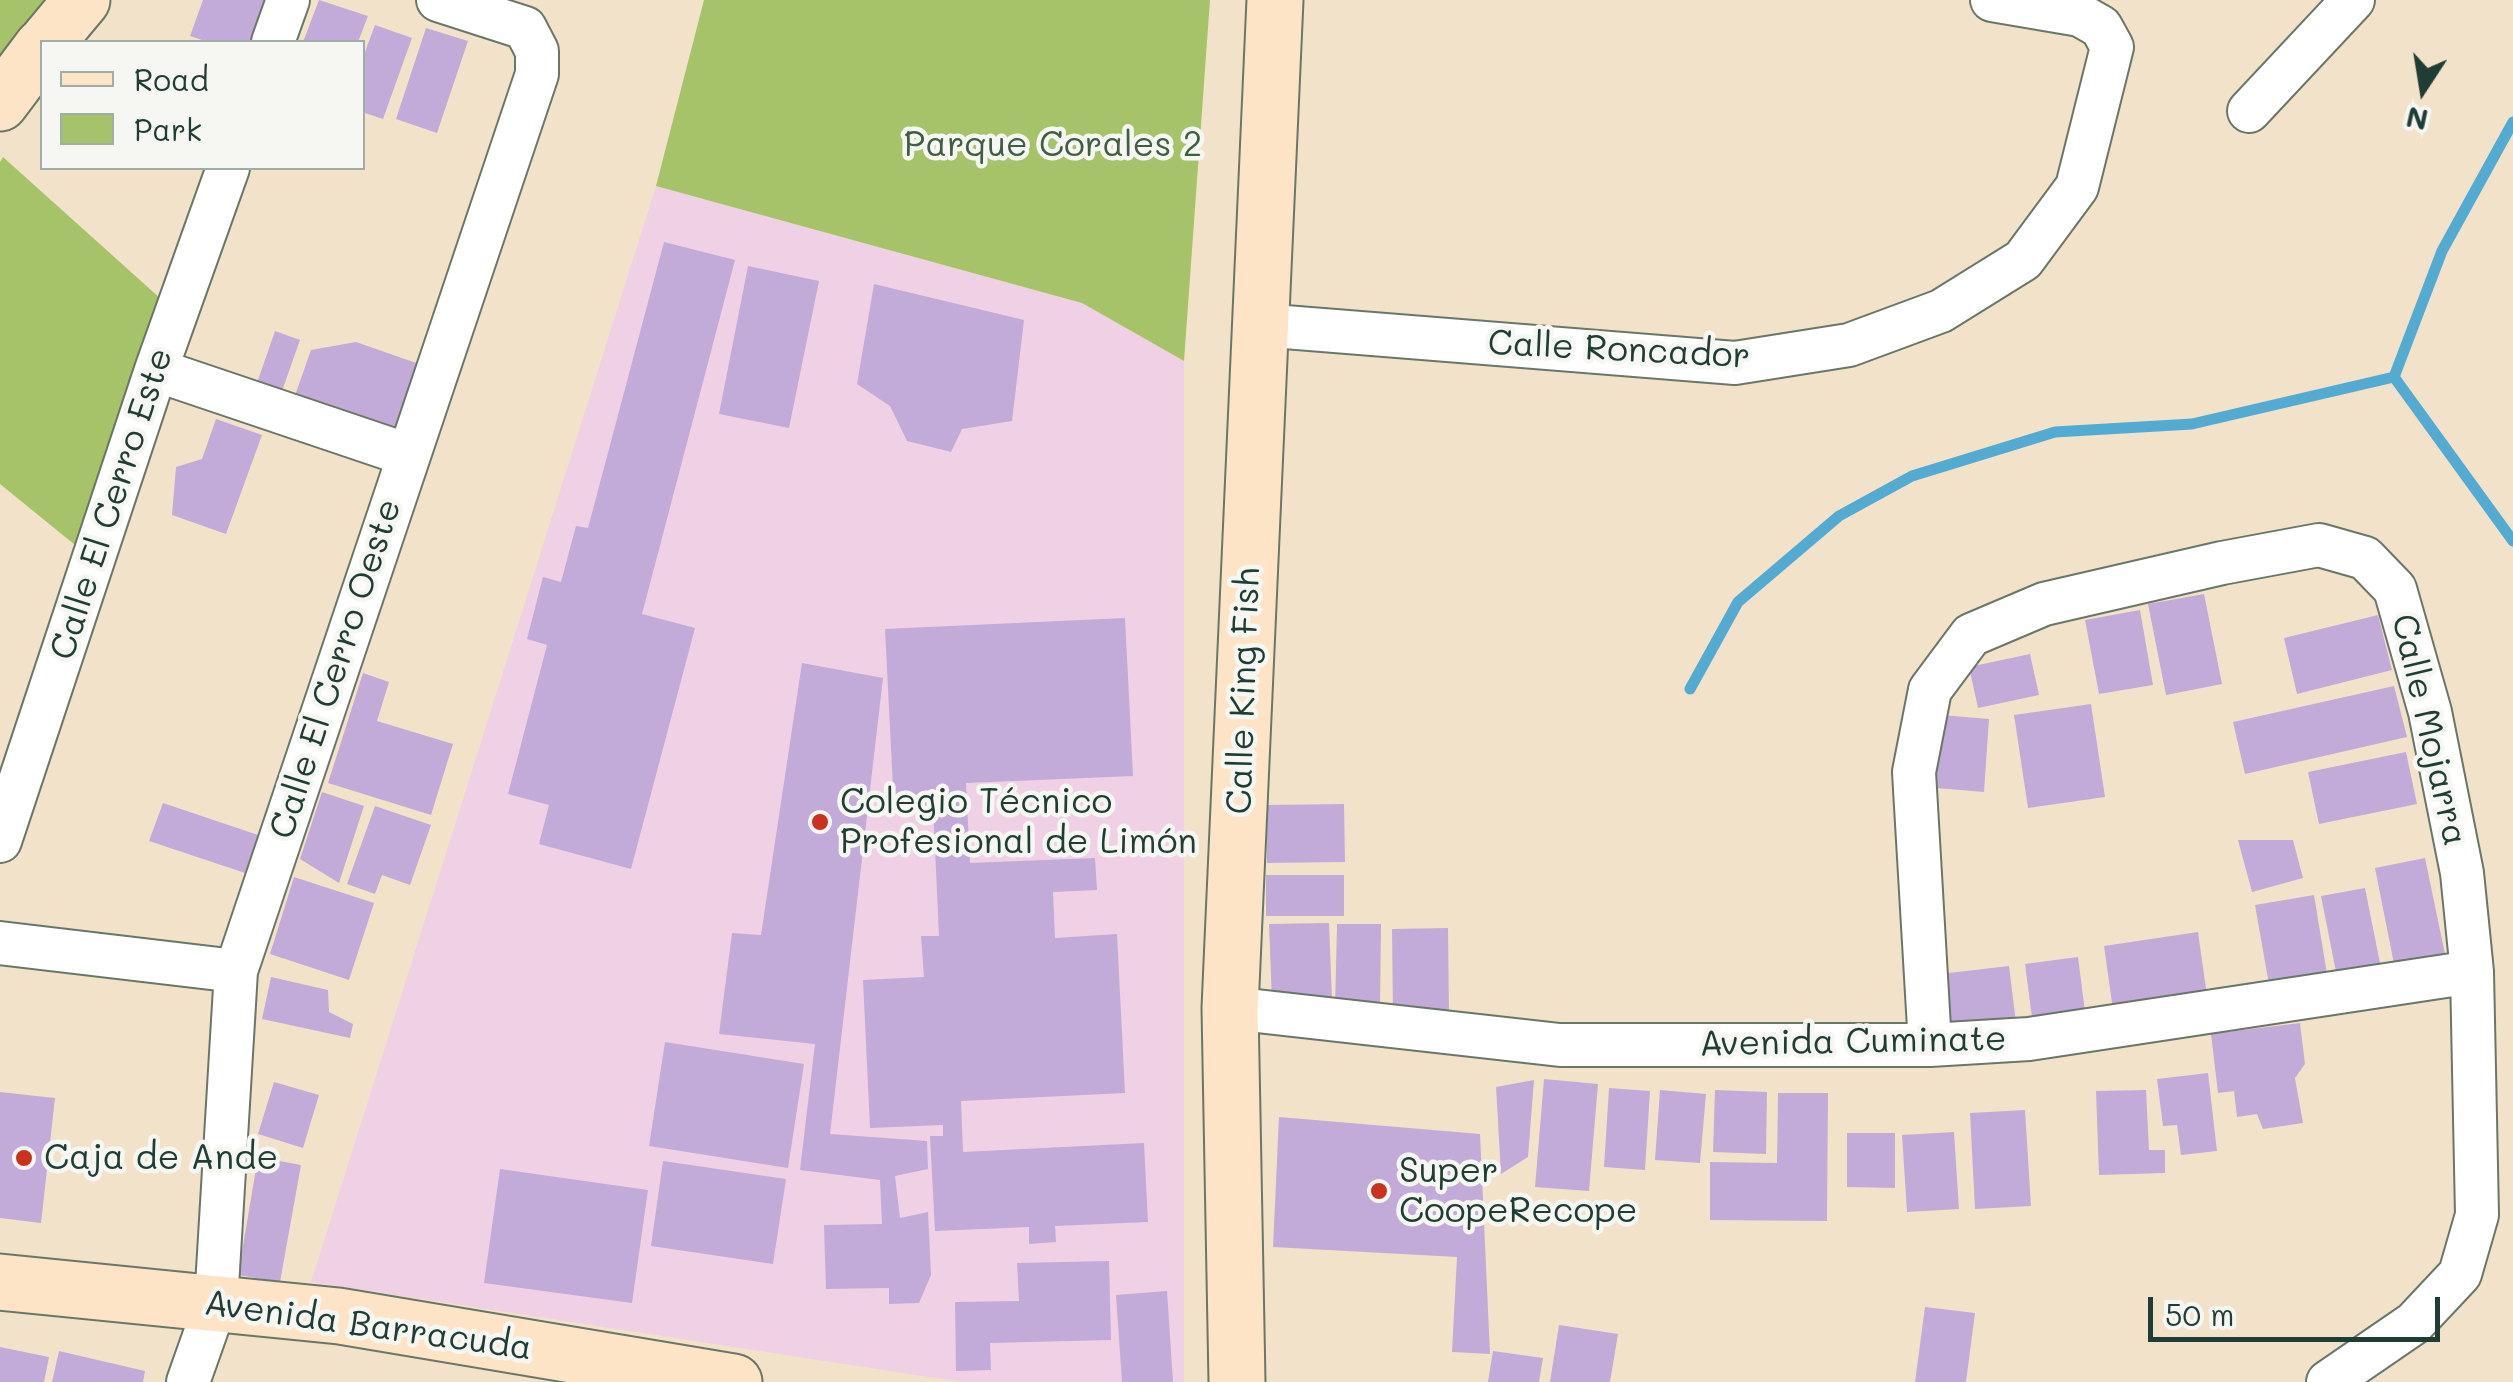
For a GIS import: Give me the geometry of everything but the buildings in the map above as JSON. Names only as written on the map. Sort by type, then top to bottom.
[{"type":"street","points":[[48,40],[82,0]]},
{"type":"street","points":[[274,40],[288,0]]},
{"type":"street","name":"Calle El Cerro Oeste","points":[[188,1382],[216,1303],[236,971],[537,74],[537,50],[526,28],[438,0]]},
{"type":"street","name":"Calle King Fish","points":[[1236,1382],[1230,1008],[1276,0]]},
{"type":"street","name":"Calle Roncador","points":[[1260,325],[1735,363],[1849,345],[1940,311],[2023,260],[2077,186],[2112,47],[2102,27],[2080,14],[1992,0]]},
{"type":"street","points":[[2250,112],[2354,0]]},
{"type":"street","points":[[0,102],[40,50]]},
{"type":"street","name":"Calle El Cerro Este","points":[[0,841],[156,370],[227,170]]},
{"type":"street","points":[[156,370],[408,455]]},
{"type":"street","name":"Calle Mojarra","points":[[1930,1046],[1914,772],[1930,690],[1971,635],[2044,604],[2222,563],[2319,545],[2365,558],[2394,589],[2430,712],[2462,873],[2472,972],[2477,1215],[2460,1274],[2414,1322],[2328,1382]]},
{"type":"street","points":[[0,943],[236,971]]},
{"type":"street","name":"Avenida Cuminate","points":[[1230,1008],[1560,1045],[1930,1046],[2028,1039],[2472,972]]},
{"type":"street","name":"Avenida Barracuda","points":[[0,1282],[340,1316],[734,1382]]},
{"type":"shaded area","name":"Colegio Técnico Profesional de Limón","points":[[656,186],[1082,303],[1184,361],[1184,1382],[961,1382],[311,1282]]},
{"type":"green space","points":[[0,0],[62,0],[0,78]]},
{"type":"green space","name":"Parque Corales 2","points":[[704,0],[1210,0],[1184,361],[1082,303],[656,186]]},
{"type":"green space","points":[[3,157],[161,299],[80,549],[0,484]]},
{"type":"waterway","points":[[2394,377],[2442,251],[2513,122]]},
{"type":"waterway","points":[[2394,377],[2513,541]]},
{"type":"waterway","points":[[1690,689],[1738,602],[1839,516],[1912,476],[2055,432],[2192,424],[2394,377]]},
{"type":"place","name":"Colegio Técnico Profesional de Limón","points":[[820,822]]},
{"type":"place","name":"Caja de Ande","points":[[24,1158]]},
{"type":"place","name":"Super CoopeRecope","points":[[1379,1191]]}]
